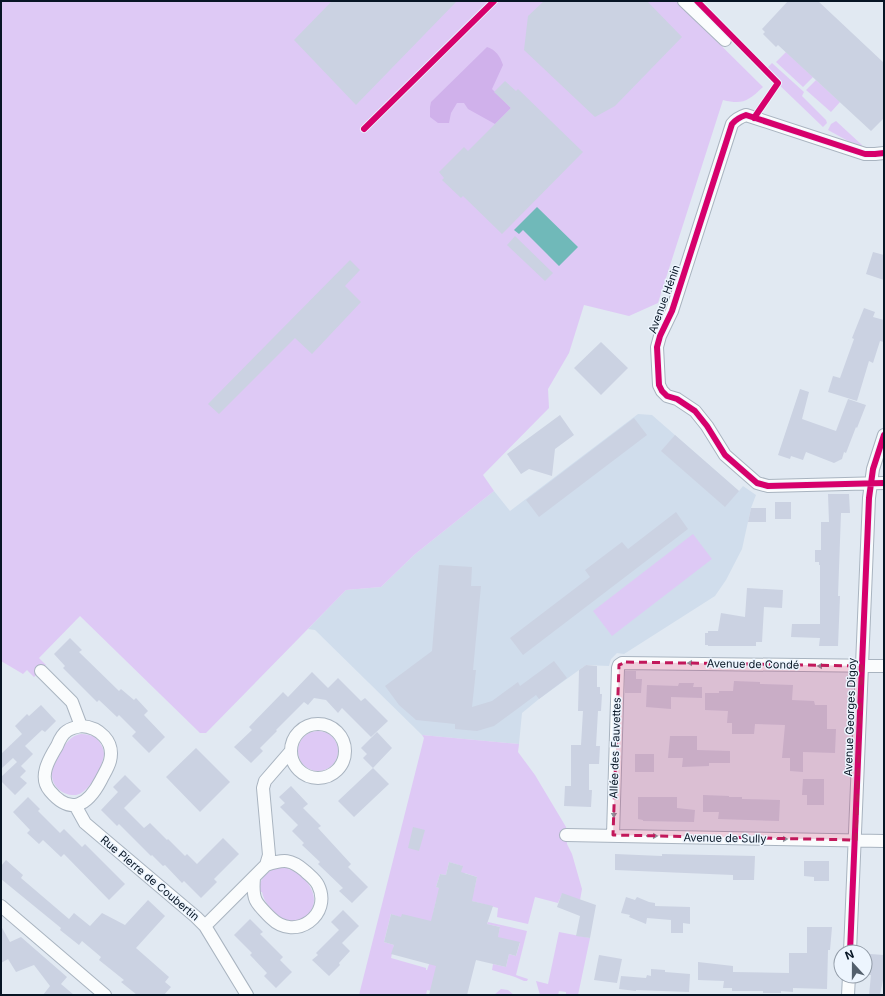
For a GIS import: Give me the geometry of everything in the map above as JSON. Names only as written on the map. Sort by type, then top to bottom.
[{"type":"street","points":[[684,1],[724,40]]},
{"type":"street","name":"Avenue Hénin","points":[[884,153],[864,154],[746,115],[734,121],[672,311],[660,336],[656,354],[659,385],[662,391],[667,396],[695,411],[725,455],[757,483],[768,486],[884,483]]},
{"type":"street","name":"Avenue Georges Digoy","points":[[850,944],[870,484],[873,469],[884,435]]},
{"type":"street","name":"Avenue de Condé","points":[[622,663],[884,666]]},
{"type":"street","name":"Allée des Fauvettes","points":[[613,835],[618,668],[622,663]]},
{"type":"street","points":[[41,671],[72,702],[81,726]]},
{"type":"street","points":[[205,926],[266,865],[269,855],[263,788],[265,781],[291,752],[293,742],[297,734],[304,728],[317,725],[331,727],[343,740],[346,749],[342,766],[328,777],[320,779],[311,778],[296,768],[292,760],[291,752]]},
{"type":"street","points":[[81,726],[89,726],[104,735],[109,745],[111,755],[107,768],[92,795],[86,802],[75,805],[66,804],[49,789],[45,777],[46,769],[52,754],[66,731],[74,727],[81,726]]},
{"type":"street","name":"Rue Pierre de Coubertin","points":[[75,805],[85,823],[205,926],[247,995]]},
{"type":"street","name":"Avenue de Sully","points":[[566,835],[884,841]]},
{"type":"street","points":[[254,878],[253,892],[255,900],[275,922],[282,926],[290,928],[303,926],[317,914],[320,907],[321,893],[314,879],[297,864],[292,862],[284,860],[266,865]]},
{"type":"street","points":[[1,906],[105,995]]},
{"type":"street","points":[[848,995],[849,984]]},
{"type":"highlighted area","points":[[626,662],[862,666],[856,840],[613,835],[619,665]]},
{"type":"shaded area","points":[[1,1],[676,1],[763,87],[745,101],[736,102],[723,100],[658,303],[629,316],[584,305],[569,353],[548,389],[549,408],[483,475],[494,491],[414,555],[381,587],[346,590],[206,733],[200,733],[80,616],[39,658],[46,665],[34,677],[27,670],[23,674],[1,661]]},
{"type":"shaded area","points":[[487,47],[497,54],[503,65],[492,89],[511,108],[495,124],[468,109],[464,103],[457,103],[451,113],[449,123],[438,123],[430,117],[431,102]]},
{"type":"shaded area","points":[[786,52],[813,77],[803,87],[776,62]]},
{"type":"shaded area","points":[[772,63],[804,92],[802,96],[826,120],[827,123],[823,127],[772,78],[766,69]]},
{"type":"shaded area","points":[[816,80],[840,102],[831,112],[806,90]]},
{"type":"shaded area","points":[[836,121],[862,146],[848,141],[828,130],[831,124]]},
{"type":"shaded area","points":[[537,207],[578,247],[559,266],[523,230],[519,234],[514,230]]},
{"type":"shaded area","points":[[638,414],[652,415],[739,491],[743,486],[756,495],[751,508],[742,549],[726,580],[715,596],[624,654],[617,653],[611,659],[609,666],[586,665],[522,713],[519,744],[422,735],[315,630],[308,629],[346,590],[381,587],[414,555],[494,491],[510,511]]},
{"type":"shaded area","points":[[693,534],[712,559],[612,636],[593,611]]},
{"type":"shaded area","points":[[314,731],[322,731],[329,734],[335,740],[338,751],[335,762],[329,768],[322,771],[314,771],[307,768],[301,762],[298,755],[298,747],[301,740],[307,734]]},
{"type":"shaded area","points":[[81,734],[96,738],[102,745],[104,754],[98,772],[86,790],[76,795],[71,795],[62,792],[56,786],[52,778],[52,771],[55,762],[66,743],[76,735]]},
{"type":"shaded area","points":[[422,735],[519,744],[518,752],[535,775],[566,827],[567,844],[572,854],[582,889],[580,900],[562,894],[558,903],[535,897],[528,924],[497,917],[498,908],[468,900],[474,890],[477,877],[465,873],[460,876],[462,866],[449,862],[446,875],[440,874],[436,887],[443,889],[436,901],[433,914],[444,933],[391,914],[384,942],[394,945],[391,958],[426,968],[426,970],[430,962],[437,964],[432,991],[427,990],[426,995],[359,995],[424,738]]},
{"type":"shaded area","points":[[288,866],[288,869],[297,873],[304,879],[311,889],[314,899],[312,908],[308,915],[293,921],[284,919],[275,913],[270,908],[262,892],[259,892],[261,880],[264,876],[272,870]]},
{"type":"shaded area","points":[[488,922],[527,931],[516,975],[528,979],[527,981],[492,970],[493,964],[506,967],[509,954],[516,956],[520,943],[497,940],[500,927],[487,924]]},
{"type":"shaded area","points":[[559,932],[590,938],[578,995],[566,995],[566,992],[559,991],[558,995],[540,995],[536,981],[548,984]]},
{"type":"shaded area","points":[[501,989],[508,990],[514,995],[494,995]]},
{"type":"building","points":[[332,1],[457,1],[356,105],[294,40]]},
{"type":"building","points":[[544,1],[647,1],[682,37],[615,106],[595,117],[524,50],[528,16]]},
{"type":"building","points":[[788,1],[818,1],[884,63],[884,118],[871,131],[778,45],[776,47],[763,34],[765,32],[762,29]]},
{"type":"building","points":[[505,81],[516,91],[518,89],[583,152],[502,234],[463,196],[461,198],[442,180],[444,178],[439,172],[464,147],[468,151],[511,108],[494,92]]},
{"type":"building","points":[[515,236],[553,273],[545,281],[507,245]]},
{"type":"building","points":[[873,252],[884,255],[884,280],[866,274]]},
{"type":"building","points":[[350,260],[360,270],[345,286],[361,302],[312,354],[295,338],[219,414],[208,404]]},
{"type":"building","points":[[864,308],[875,312],[873,317],[884,320],[884,342],[880,341],[873,363],[869,361],[857,401],[828,392],[833,376],[840,378],[854,339],[852,338]]},
{"type":"building","points":[[601,342],[628,368],[601,395],[574,368]]},
{"type":"building","points":[[800,389],[809,392],[802,419],[836,431],[848,399],[866,405],[846,453],[844,452],[842,459],[834,463],[806,452],[803,460],[791,456],[790,459],[778,455]]},
{"type":"building","points":[[560,415],[574,435],[555,449],[552,476],[529,469],[521,474],[507,454]]},
{"type":"building","points":[[634,418],[647,435],[539,517],[526,500]]},
{"type":"building","points":[[675,435],[739,491],[725,507],[661,451]]},
{"type":"building","points":[[828,494],[849,494],[850,513],[841,513],[838,646],[819,646],[820,638],[791,637],[792,624],[820,624],[820,565],[819,562],[815,562],[815,550],[821,550],[821,522],[829,522]]},
{"type":"building","points":[[775,502],[791,502],[791,519],[775,519]]},
{"type":"building","points":[[751,508],[766,508],[766,522],[748,522]]},
{"type":"building","points":[[676,512],[688,529],[523,655],[510,638],[590,577],[585,570],[622,542],[628,549]]},
{"type":"building","points":[[439,565],[472,567],[471,586],[481,586],[473,670],[476,670],[472,707],[492,701],[518,682],[520,686],[554,661],[567,678],[539,699],[536,695],[494,726],[477,731],[455,729],[455,724],[416,720],[399,705],[385,686],[432,651]]},
{"type":"building","points":[[747,588],[783,590],[782,608],[764,607],[762,642],[756,642],[756,646],[705,645],[705,633],[708,633],[708,631],[718,631],[721,613],[745,617]]},
{"type":"building","points":[[70,638],[82,650],[79,652],[119,691],[121,689],[134,700],[136,698],[148,711],[144,715],[165,737],[149,753],[132,736],[136,732],[119,715],[117,717],[99,700],[97,702],[63,668],[65,666],[54,654]]},
{"type":"building","points":[[586,665],[597,666],[597,687],[600,687],[600,694],[602,694],[601,711],[598,711],[596,746],[600,746],[599,764],[589,764],[589,790],[592,790],[591,807],[564,806],[565,786],[571,786],[571,745],[581,745],[583,711],[578,711],[579,670]]},
{"type":"building","points":[[625,671],[636,671],[636,679],[642,679],[641,693],[625,693]]},
{"type":"building","points":[[312,672],[328,688],[338,678],[361,701],[365,698],[388,721],[371,737],[342,708],[338,713],[326,700],[314,698],[308,705],[304,702],[276,730],[277,731],[260,748],[263,751],[251,763],[234,747],[252,730],[249,727],[283,692],[288,697]]},
{"type":"building","points":[[734,681],[760,682],[760,684],[793,685],[792,700],[814,701],[815,705],[827,705],[827,729],[836,729],[835,753],[803,752],[803,772],[790,771],[790,758],[782,758],[785,725],[755,724],[754,734],[732,734],[732,723],[727,723],[728,711],[705,710],[705,693],[733,691]]},
{"type":"building","points":[[679,683],[694,683],[693,687],[702,687],[702,698],[671,697],[671,709],[646,707],[647,685],[678,686]]},
{"type":"building","points":[[41,705],[56,721],[45,732],[42,730],[25,746],[33,754],[21,766],[13,758],[2,768],[1,754],[22,734],[15,726],[27,714],[29,716]]},
{"type":"building","points":[[377,732],[392,748],[373,768],[363,758],[367,754],[361,748]]},
{"type":"building","points":[[670,736],[697,736],[697,750],[730,751],[730,763],[709,763],[709,766],[682,767],[683,758],[668,758]]},
{"type":"building","points":[[196,748],[230,782],[200,812],[166,777]]},
{"type":"building","points":[[635,754],[654,754],[654,772],[635,772]]},
{"type":"building","points":[[17,762],[26,771],[20,777],[27,783],[15,795],[1,781],[1,777]]},
{"type":"building","points":[[373,768],[389,784],[354,817],[338,801]]},
{"type":"building","points":[[125,775],[141,791],[124,808],[144,828],[150,823],[185,856],[187,854],[197,864],[223,838],[239,854],[214,879],[217,882],[201,898],[184,881],[182,883],[165,865],[163,866],[152,855],[151,856],[119,824],[117,826],[101,810],[118,792],[113,787]]},
{"type":"building","points":[[803,779],[824,779],[824,805],[807,805],[807,795],[802,795]]},
{"type":"building","points":[[291,786],[308,804],[303,808],[321,826],[318,828],[351,864],[348,867],[368,887],[352,903],[339,891],[343,888],[318,864],[320,862],[302,845],[304,843],[292,831],[298,825],[280,807],[285,803],[279,797]]},
{"type":"building","points":[[703,795],[742,797],[742,799],[780,800],[779,821],[718,819],[719,812],[703,812]]},
{"type":"building","points":[[28,797],[40,809],[38,811],[60,833],[64,829],[82,847],[85,844],[125,884],[109,900],[64,854],[61,857],[43,840],[39,844],[27,833],[30,830],[13,812]]},
{"type":"building","points":[[638,797],[677,797],[677,808],[695,810],[694,822],[643,821],[638,819]]},
{"type":"building","points":[[413,827],[425,830],[419,851],[408,848]]},
{"type":"building","points":[[615,854],[662,856],[662,854],[755,856],[754,880],[733,880],[733,875],[615,870]]},
{"type":"building","points":[[6,860],[23,875],[21,878],[69,919],[74,913],[90,926],[102,913],[125,925],[148,900],[165,916],[136,948],[169,977],[165,982],[171,987],[164,995],[137,995],[121,982],[124,980],[99,960],[101,957],[82,941],[79,945],[60,930],[61,928],[1,879],[1,866]]},
{"type":"building","points":[[804,861],[829,861],[829,881],[814,881],[814,877],[804,876]]},
{"type":"building","points":[[449,862],[463,866],[461,872],[477,877],[472,901],[493,906],[487,924],[500,927],[498,937],[520,942],[516,956],[509,954],[506,967],[476,960],[467,995],[429,995],[436,966],[391,954],[394,945],[384,942],[391,914],[401,917],[402,914],[431,921],[439,888],[436,887],[440,874],[446,875]]},
{"type":"building","points":[[562,893],[596,905],[590,938],[576,936],[580,916],[557,907]]},
{"type":"building","points":[[626,897],[635,900],[637,897],[655,903],[655,906],[690,907],[690,924],[683,923],[683,933],[671,933],[671,920],[647,918],[646,924],[629,917],[630,915],[621,913]]},
{"type":"building","points":[[343,910],[359,926],[342,943],[350,951],[339,963],[340,965],[329,976],[312,960],[318,955],[316,953],[339,930],[331,922]]},
{"type":"building","points":[[250,919],[263,932],[260,934],[283,957],[280,960],[292,972],[276,988],[264,976],[267,973],[250,955],[252,953],[234,935]]},
{"type":"building","points":[[1,926],[10,942],[21,937],[67,977],[61,984],[74,995],[43,995],[50,986],[34,965],[16,972],[8,959],[1,963]]},
{"type":"building","points":[[807,927],[832,927],[830,950],[828,950],[827,989],[793,988],[793,992],[781,991],[781,993],[763,993],[763,991],[732,991],[732,988],[723,988],[724,981],[698,980],[698,962],[733,966],[733,972],[789,973],[789,953],[807,953]]},
{"type":"building","points":[[873,954],[884,955],[884,975],[880,995],[869,995],[870,984],[873,984]]},
{"type":"building","points":[[599,955],[622,959],[617,983],[594,980]]},
{"type":"building","points":[[651,969],[690,974],[689,992],[636,991],[619,989],[621,976],[646,978],[647,975],[651,976]]},
{"type":"cycle path","points":[[364,129],[494,1]]},
{"type":"cycle path","points":[[697,1],[778,83],[754,118]]},
{"type":"cycle path","points":[[884,153],[865,154],[746,115],[735,121],[732,124],[672,311],[660,336],[657,347],[659,385],[662,391],[667,396],[677,399],[695,411],[707,426],[725,455],[757,483],[768,486],[884,483]]},
{"type":"cycle path","points":[[850,944],[869,498],[873,469],[884,435]]}]
